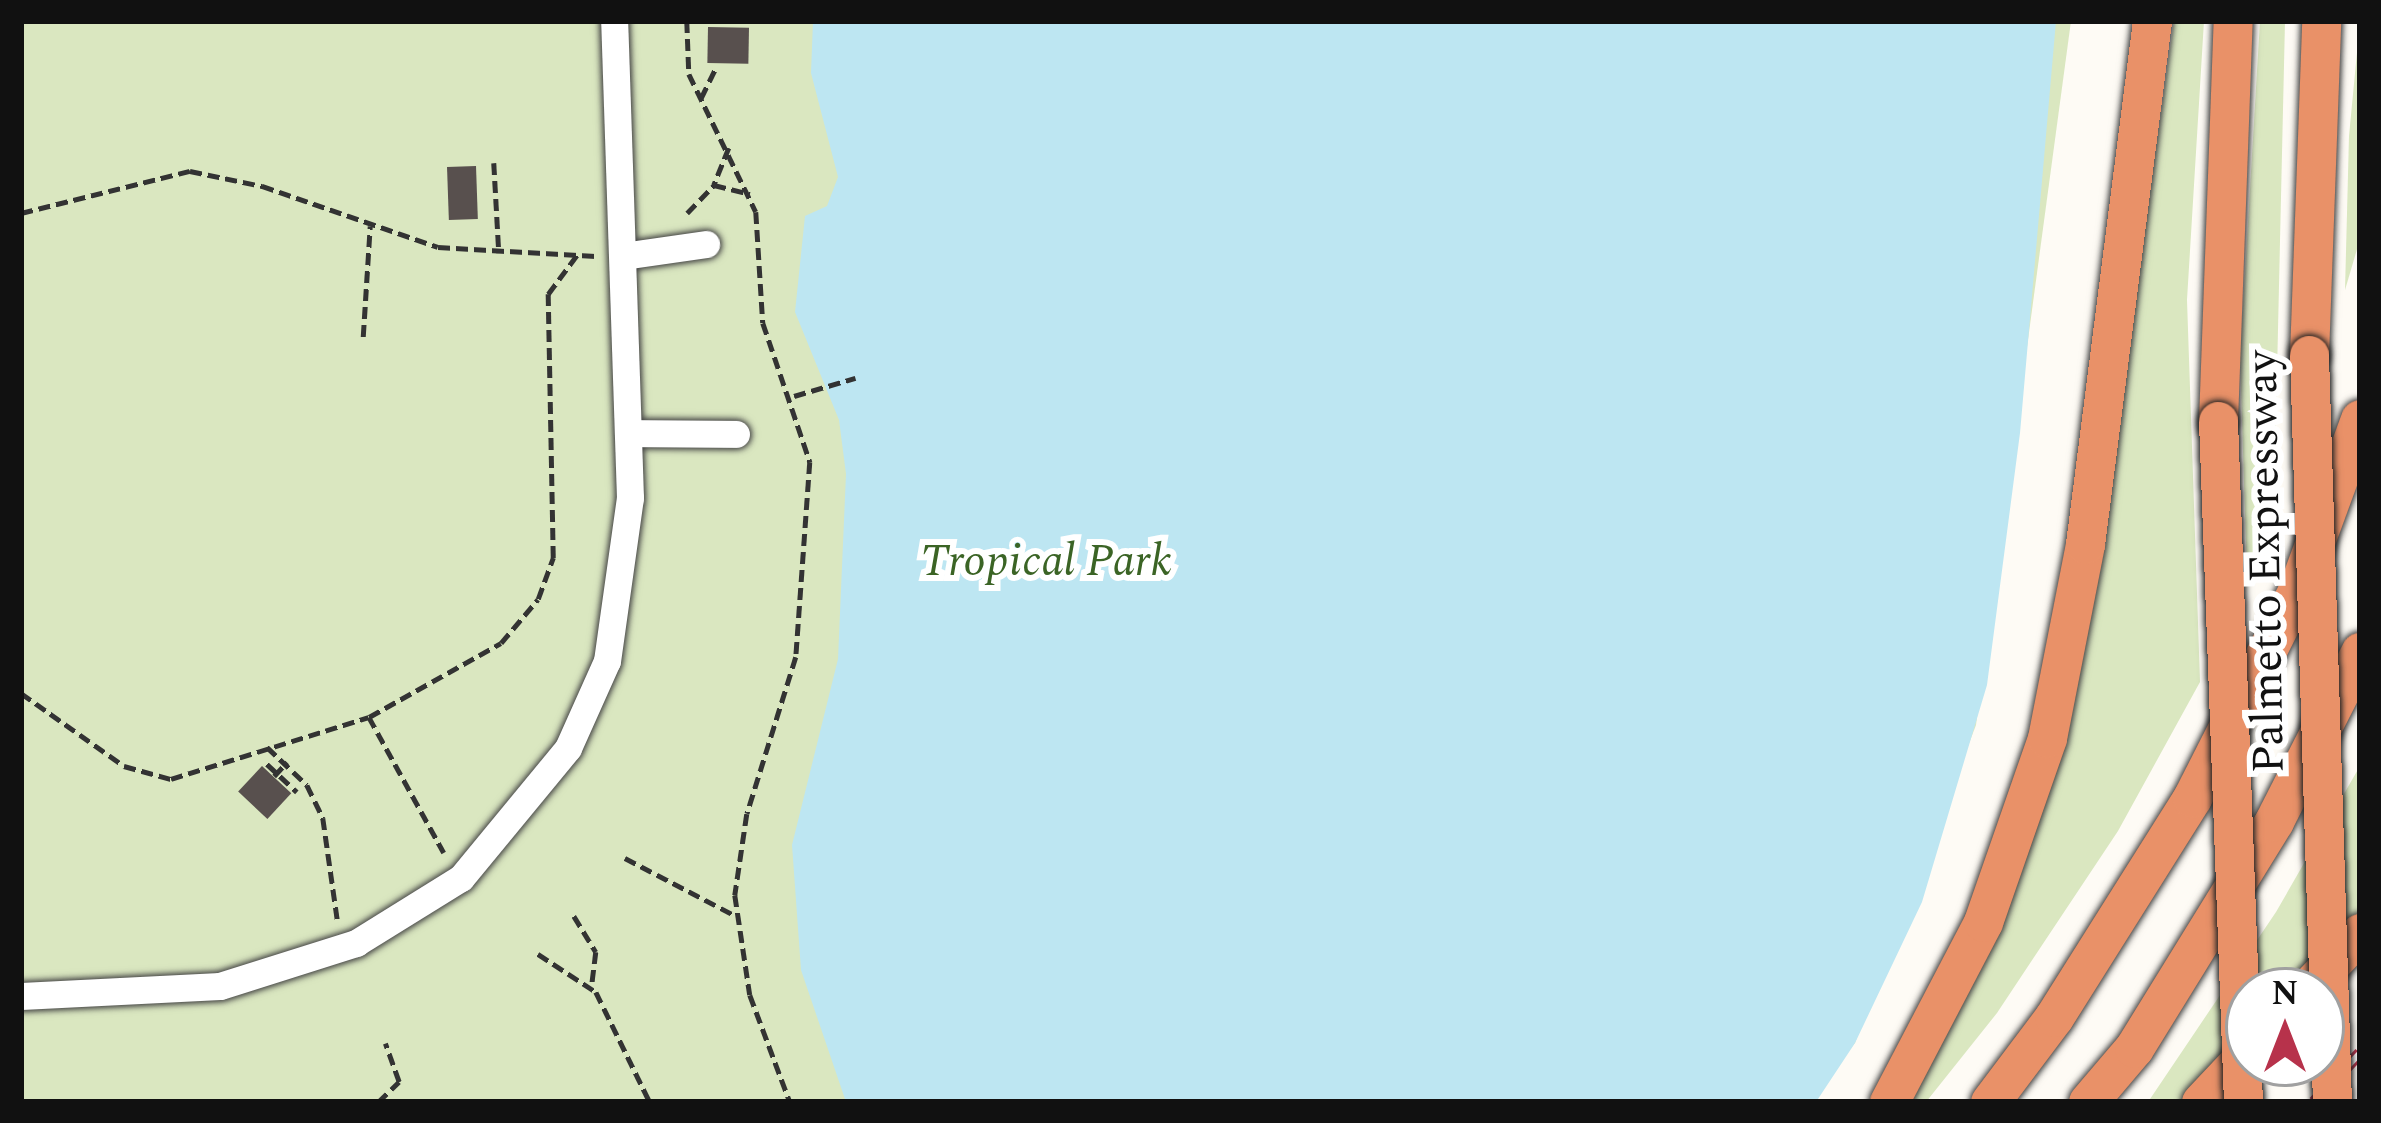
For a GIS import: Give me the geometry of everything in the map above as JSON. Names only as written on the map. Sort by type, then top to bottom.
[{"type":"highway","points":[[1889,1102],[1983,922],[2052,718],[2086,544],[2152,21]]},
{"type":"highway","points":[[2233,21],[2218,422],[2243,1102]]},
{"type":"highway","name":"Palmetto Expressway","points":[[2321,21],[2308,355],[2332,1102]]},
{"type":"highway","points":[[1990,1102],[2054,1017],[2192,798],[2297,591],[2360,419]]},
{"type":"highway","points":[[2088,1102],[2134,1048],[2274,820],[2360,652]]},
{"type":"highway","points":[[2328,967],[2360,933]]},
{"type":"highway","points":[[2201,1102],[2225,1076]]},
{"type":"lane","points":[[21,996],[199,988],[270,974],[384,930],[474,866],[553,770],[602,676],[623,565],[631,433],[614,21]]},
{"type":"lane","points":[[623,256],[706,244]]},
{"type":"lane","points":[[631,433],[736,434]]},
{"type":"path","points":[[687,21],[682,54],[750,194],[765,332],[794,396],[812,479],[800,635],[743,829],[736,916],[754,1009],[790,1102]]},
{"type":"path","points":[[701,98],[716,67]]},
{"type":"path","points":[[687,213],[714,185],[729,148]]},
{"type":"path","points":[[494,163],[499,254]]},
{"type":"path","points":[[21,213],[190,171],[262,186],[438,247],[499,254],[623,256]]},
{"type":"path","points":[[714,185],[750,194]]},
{"type":"path","points":[[363,337],[370,226]]},
{"type":"path","points":[[21,693],[114,760],[159,778],[197,776],[267,748],[369,717],[501,643],[538,599],[553,558],[548,294],[577,255]]},
{"type":"path","points":[[794,396],[855,378]]},
{"type":"path","points":[[21,487],[21,520]]},
{"type":"path","points":[[369,717],[453,864]]},
{"type":"path","points":[[267,748],[286,762],[326,828],[340,934]]},
{"type":"path","points":[[275,754],[266,766],[297,793]]},
{"type":"path","points":[[276,774],[286,762]]},
{"type":"path","points":[[625,858],[736,916]]},
{"type":"path","points":[[574,916],[596,952],[592,986]]},
{"type":"path","points":[[538,954],[592,986],[650,1102]]},
{"type":"path","points":[[379,1102],[399,1082],[385,1043]]},
{"type":"green space","name":"Tropical Park","points":[[21,21],[2071,21],[1976,725],[1855,1043],[1806,1102],[21,1102]]},
{"type":"green space","points":[[2174,21],[2204,21],[2187,300],[2200,682],[2118,831],[1997,1013],[1926,1102],[1904,1102],[2092,604]]},
{"type":"green space","points":[[2260,21],[2285,21],[2274,506],[2247,576],[2240,357]]},
{"type":"green space","points":[[2360,21],[2360,239],[2345,290],[2349,136]]},
{"type":"green space","points":[[2360,766],[2360,911],[2306,967],[2239,967]]},
{"type":"green space","points":[[2225,988],[2225,1054],[2180,1102],[2148,1102]]},
{"type":"water","points":[[813,21],[2056,21],[2020,433],[1987,685],[1922,902],[1855,1043],[1816,1102],[846,1102],[801,970],[792,845],[838,659],[846,474],[839,420],[795,312],[805,216],[827,206],[838,177],[811,73]]},
{"type":"building","points":[[708,27],[749,28],[748,64],[707,63]]},
{"type":"building","points":[[476,166],[478,219],[449,220],[447,167]]},
{"type":"building","points":[[262,766],[291,793],[267,819],[238,792]]},
{"type":"railway","points":[[2314,1102],[2360,1053]]}]
